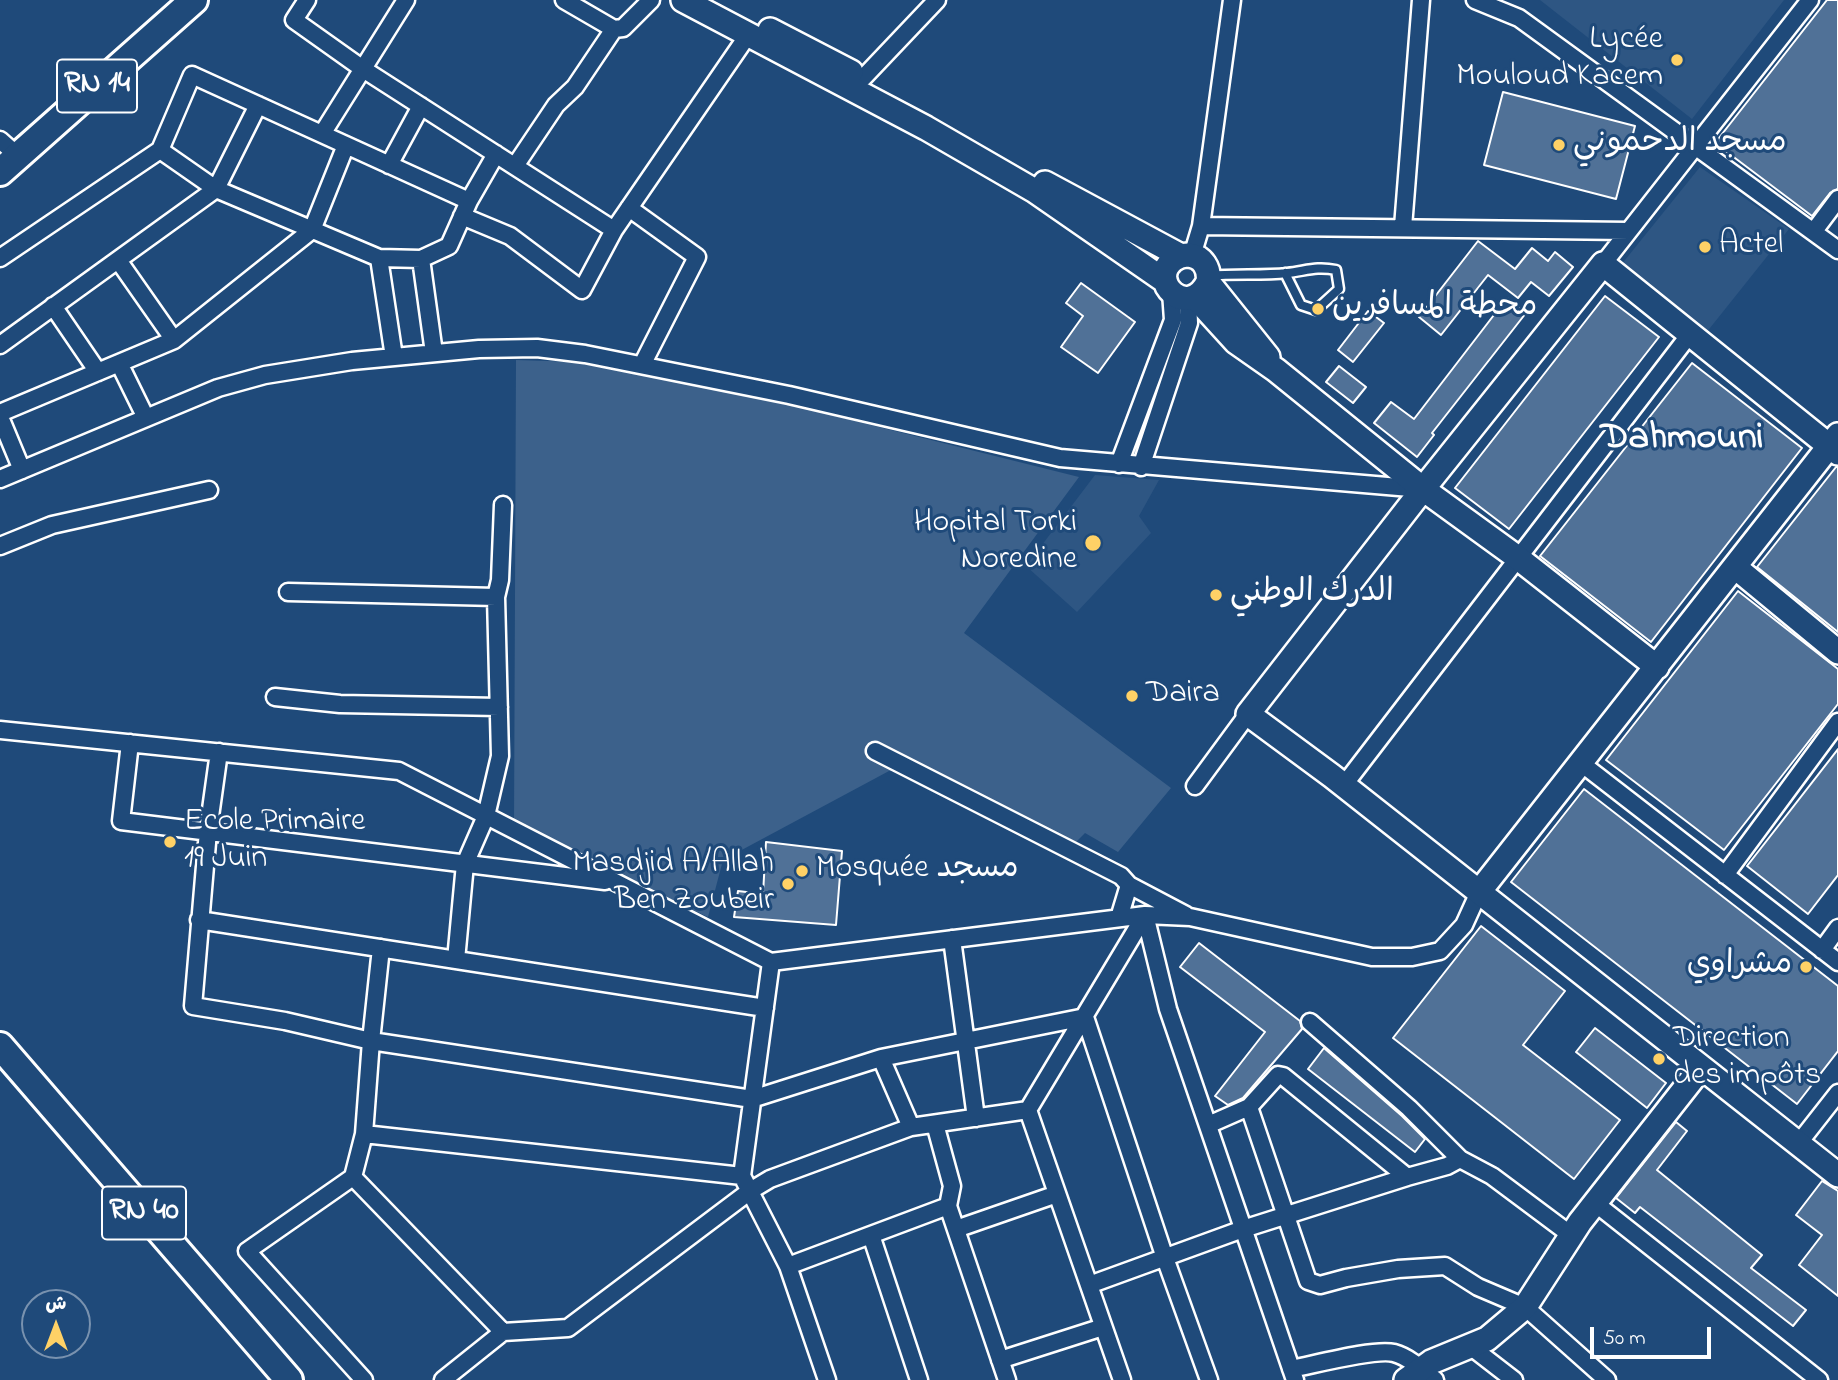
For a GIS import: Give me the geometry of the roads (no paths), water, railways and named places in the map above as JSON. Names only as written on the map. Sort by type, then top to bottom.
[{"type":"main road","name":"RN 14","points":[[6,156],[194,0]]},
{"type":"main road","name":"RN 40","points":[[0,1045],[289,1380]]},
{"type":"street","points":[[307,0],[294,19],[363,69],[614,230]]},
{"type":"street","points":[[322,134],[406,0]]},
{"type":"street","points":[[564,0],[614,29],[623,28],[651,0]]},
{"type":"street","points":[[683,0],[926,128],[1191,278]]},
{"type":"street","points":[[713,0],[863,78],[1064,193],[1191,278],[1259,343],[1276,370],[1423,489],[1518,558],[1657,667]]},
{"type":"street","points":[[863,78],[937,0]]},
{"type":"street","points":[[1142,467],[1189,323],[1191,278],[1232,0]]},
{"type":"street","points":[[1403,227],[1421,0]]},
{"type":"street","points":[[1475,0],[1519,18],[1838,250]]},
{"type":"street","points":[[1195,786],[1423,489],[1810,0]]},
{"type":"street","points":[[515,166],[556,105],[575,87],[614,29]]},
{"type":"street","points":[[0,258],[160,150],[192,75],[389,165],[510,236],[582,290],[614,230],[748,35]]},
{"type":"street","points":[[0,345],[216,189],[258,105]]},
{"type":"street","points":[[389,165],[421,106]]},
{"type":"street","points":[[22,470],[0,415],[173,340],[312,229],[346,145]]},
{"type":"street","points":[[160,150],[216,189],[379,258],[421,259],[449,246],[496,154]]},
{"type":"street","points":[[1814,231],[1838,199]]},
{"type":"street","points":[[629,208],[697,257],[642,365]]},
{"type":"street","points":[[1200,226],[1629,231]]},
{"type":"street","points":[[379,258],[394,357]]},
{"type":"street","points":[[421,259],[434,353]]},
{"type":"street","points":[[118,260],[173,340]]},
{"type":"street","points":[[0,730],[399,771],[771,962],[1145,915],[1190,917],[1372,957],[1412,957],[1440,951],[1464,925],[1479,892],[1735,567],[1835,445],[1603,264]]},
{"type":"street","points":[[1119,464],[1191,278]]},
{"type":"street","points":[[54,306],[98,372]]},
{"type":"street","points":[[1344,785],[1690,334]]},
{"type":"street","points":[[0,479],[218,388],[265,375],[352,361],[479,349],[537,348],[586,354],[789,395],[1060,458],[1423,489]]},
{"type":"street","points":[[119,363],[146,418]]},
{"type":"street","points":[[0,546],[52,525],[209,490]]},
{"type":"street","points":[[456,960],[465,864],[486,816],[500,756],[496,597],[500,580],[503,505]]},
{"type":"street","points":[[1735,567],[1838,652]]},
{"type":"street","points":[[288,592],[496,597]]},
{"type":"street","points":[[275,697],[340,704],[499,707]]},
{"type":"street","points":[[1248,714],[1344,785],[1838,1175]]},
{"type":"street","points":[[1725,874],[1838,722]]},
{"type":"street","points":[[130,743],[121,821],[617,883]]},
{"type":"street","points":[[875,751],[1121,876],[1129,885],[1190,917]]},
{"type":"street","points":[[219,752],[208,831],[193,1006],[285,1021],[371,1041],[752,1099],[881,1058],[1085,1017]]},
{"type":"street","points":[[1581,763],[1838,962]]},
{"type":"street","points":[[1119,918],[1129,885]]},
{"type":"street","points":[[1145,915],[1168,1009],[1293,1375],[1384,1352],[1401,1356],[1421,1376],[1431,1362],[1487,1339],[1525,1307],[1595,1203],[1701,1068]]},
{"type":"street","points":[[443,1380],[503,1332],[568,1328],[750,1191],[770,1179],[911,1127],[1028,1110],[1145,915]]},
{"type":"street","points":[[199,920],[765,1008]]},
{"type":"street","points":[[1822,950],[1838,928]]},
{"type":"street","points":[[952,939],[976,1118]]},
{"type":"street","points":[[364,1380],[247,1251],[353,1177],[364,1134],[381,948]]},
{"type":"street","points":[[771,962],[742,1176],[788,1266],[827,1380]]},
{"type":"street","points":[[1085,1017],[1165,1258],[1209,1380]]},
{"type":"street","points":[[1310,1022],[1409,1108],[1460,1160],[1492,1176],[1572,1235]]},
{"type":"street","points":[[881,1058],[911,1127]]},
{"type":"street","points":[[1208,1125],[1248,1107],[1278,1075],[1283,1076],[1407,1177]]},
{"type":"street","points":[[1798,1144],[1838,1093]]},
{"type":"street","points":[[1248,1107],[1306,1275],[1313,1284],[1327,1284],[1398,1269],[1445,1266],[1478,1287],[1525,1307],[1608,1380]]},
{"type":"street","points":[[1028,1110],[1122,1380]]},
{"type":"street","points":[[934,1124],[952,1186],[948,1206],[1007,1380]]},
{"type":"street","points":[[364,1134],[742,1176]]},
{"type":"street","points":[[1089,1285],[1243,1229],[1447,1167],[1460,1160]]},
{"type":"street","points":[[353,1177],[503,1332]]},
{"type":"street","points":[[956,1229],[1058,1194]]},
{"type":"street","points":[[1595,1203],[1819,1380]]},
{"type":"street","points":[[788,1266],[948,1206]]},
{"type":"street","points":[[871,1235],[919,1380]]},
{"type":"street","points":[[1000,1360],[1103,1327]]},
{"type":"street","points":[[1470,1346],[1514,1380]]},
{"type":"lane","points":[[1191,278],[1237,272],[1285,273],[1318,267],[1336,270],[1339,289],[1316,310],[1301,305],[1285,273]]},
{"type":"place","name":"Lycée Mouloud Kacem","points":[[1677,60]]},
{"type":"place","name":"مسجد الدحموني","points":[[1559,145]]},
{"type":"place","name":"Actel","points":[[1705,247]]},
{"type":"place","name":"محطة المسافرين","points":[[1318,309]]},
{"type":"place","name":"Hopital Torki Noredine","points":[[1093,543]]},
{"type":"place","name":"الدرك الوطني","points":[[1216,595]]},
{"type":"place","name":"Daira","points":[[1132,696]]},
{"type":"place","name":"Ecole Primaire 19 Juin","points":[[170,842]]},
{"type":"place","name":"Mosquée مسجد","points":[[802,871]]},
{"type":"place","name":"Masdjid A/Allah Ben Zoubeir","points":[[788,884]]},
{"type":"place","name":"مشراوي","points":[[1806,967]]},
{"type":"place","name":"Direction des impôts","points":[[1659,1059]]},
{"type":"district","name":"Dahmouni","points":[[1682,441]]}]
